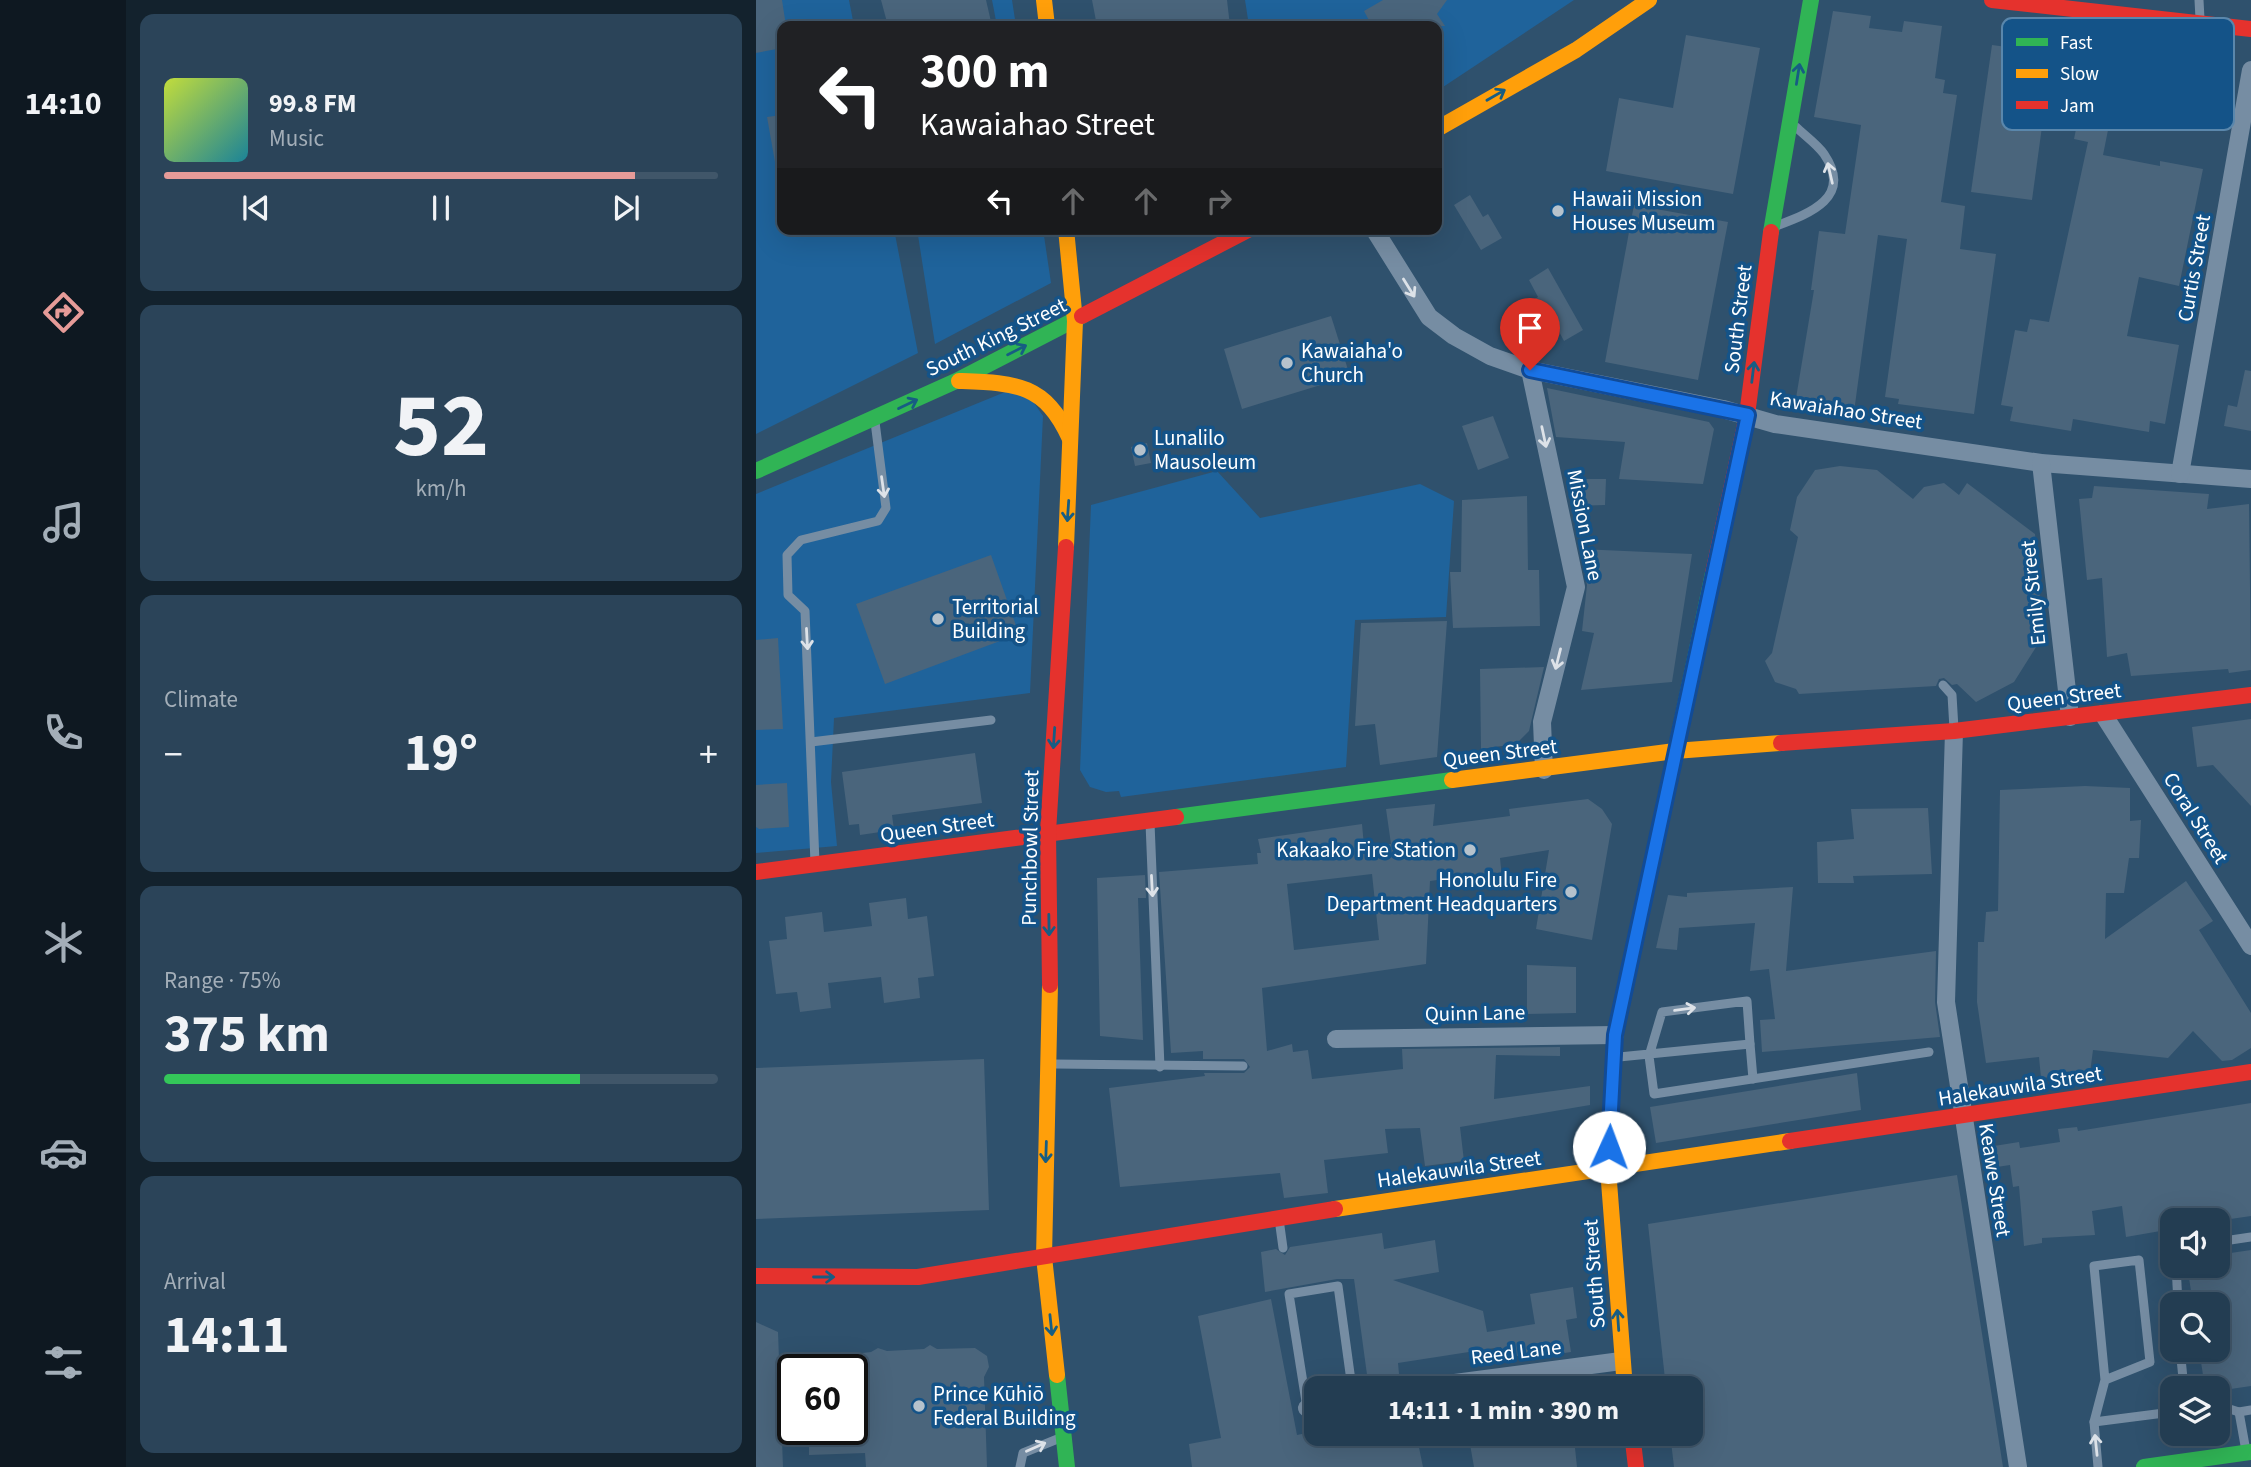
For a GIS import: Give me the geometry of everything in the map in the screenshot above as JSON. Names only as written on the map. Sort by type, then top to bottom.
[{"type":"main road","points":[[1044,0],[1046,21]]},
{"type":"main road","name":"South Street","points":[[1623,1376],[1608,1169],[1615,1035],[1748,415],[1771,228],[1811,0]]},
{"type":"main road","points":[[1992,0],[2099,6],[2180,18]]},
{"type":"main road","points":[[1442,126],[1576,50],[1647,2]]},
{"type":"main road","name":"Punchbowl Street","points":[[1067,235],[1075,321],[1072,443],[1048,832],[1049,1064],[1044,1257],[1067,1467]]},
{"type":"main road","name":"South King Street","points":[[756,471],[956,381],[1239,235]]},
{"type":"main road","points":[[956,381],[1002,383],[1033,391],[1061,414],[1072,443]]},
{"type":"main road","name":"Queen Street","points":[[756,872],[1150,818],[1544,770],[1675,751],[1954,731],[2251,695]]},
{"type":"main road","name":"Halekauwila Street","points":[[756,1276],[918,1277],[1279,1217],[2251,1072]]},
{"type":"main road","points":[[1634,1446],[1636,1467]]},
{"type":"main road","points":[[2144,1467],[2249,1452]]},
{"type":"street","name":"Curtis Street","points":[[2180,474],[2251,69]]},
{"type":"street","name":"Kawaiahao Street","points":[[1378,235],[1429,317],[1466,343],[1530,370],[1748,415],[1776,424],[2041,463],[2251,479]]},
{"type":"street","name":"Mission Lane","points":[[1530,370],[1576,587],[1542,722],[1544,770]]},
{"type":"street","name":"Emily Street","points":[[2041,463],[2070,717]]},
{"type":"street","name":"Coral Street","points":[[2104,714],[2251,946]]},
{"type":"street","name":"Keawe Street","points":[[1954,731],[1946,1002],[2018,1467]]},
{"type":"street","name":"Quinn Lane","points":[[1336,1039],[1615,1035]]},
{"type":"street","name":"Reed Lane","points":[[1508,1376],[1621,1361]]},
{"type":"lane","points":[[2199,0],[2200,18]]},
{"type":"lane","points":[[1771,228],[1813,212],[1830,196],[1832,187],[1833,178],[1824,154],[1790,121]]},
{"type":"lane","points":[[815,865],[805,611],[788,595],[787,555],[801,540],[877,521],[886,508],[874,420]]},
{"type":"lane","points":[[1943,685],[1952,695],[1954,731]]},
{"type":"lane","points":[[811,742],[991,720]]},
{"type":"lane","points":[[1150,818],[1160,1067]]},
{"type":"lane","points":[[1753,1079],[1747,1001],[1662,1013],[1649,1056],[1654,1094],[1753,1079],[1929,1052]]},
{"type":"lane","points":[[1613,1057],[1649,1056],[1750,1044]]},
{"type":"lane","points":[[1049,1064],[1243,1066]]},
{"type":"lane","points":[[1279,1217],[1283,1248]]},
{"type":"lane","points":[[2230,1240],[2251,1237]]},
{"type":"lane","points":[[2098,1467],[2094,1422],[2105,1380],[2094,1266],[2139,1260],[2150,1362],[2105,1380]]},
{"type":"lane","points":[[1305,1376],[1289,1292],[1338,1286],[1350,1376]]},
{"type":"lane","points":[[2230,1409],[2239,1412],[2251,1410]]},
{"type":"lane","points":[[2239,1412],[2249,1452]]},
{"type":"lane","points":[[2094,1422],[2160,1414]]},
{"type":"lane","points":[[1020,1467],[1023,1453],[1063,1437]]},
{"type":"shaded area","points":[[756,0],[849,0],[853,21],[777,21],[777,235],[895,235],[918,353],[756,434]]},
{"type":"shaded area","points":[[992,0],[1012,0],[1015,21],[996,21]]},
{"type":"shaded area","points":[[1245,0],[1574,0],[1442,88],[1442,21],[1248,21]]},
{"type":"shaded area","points":[[918,235],[1044,235],[1051,283],[935,344]]},
{"type":"shaded area","points":[[1010,390],[1030,397],[1043,416],[1030,693],[834,718],[831,782],[837,846],[756,853],[756,494]]},
{"type":"shaded area","points":[[1217,471],[1260,518],[1420,484],[1454,501],[1446,617],[1355,620],[1346,767],[1121,797],[1119,791],[1106,792],[1090,787],[1080,770],[1091,505]]},
{"type":"building","points":[[756,0],[782,0],[785,21],[777,21],[777,49],[756,53]]},
{"type":"building","points":[[881,0],[986,0],[991,21],[887,21]]},
{"type":"building","points":[[1092,0],[1227,0],[1229,21],[1096,21]]},
{"type":"building","points":[[1383,0],[1447,0],[1437,14],[1442,21],[1369,21],[1364,11]]},
{"type":"building","points":[[1833,11],[1871,16],[1869,28],[1902,32],[1904,21],[1942,26],[1935,78],[1945,80],[1943,93],[1957,95],[1941,202],[1965,206],[1960,249],[1996,254],[1974,414],[1898,404],[1899,399],[1885,397],[1907,239],[1878,235],[1854,412],[1795,404],[1814,290],[1811,290],[1819,231],[1845,234],[1861,125],[1814,117]]},
{"type":"building","points":[[1686,35],[1760,48],[1733,194],[1606,171],[1619,98],[1673,108]]},
{"type":"building","points":[[1992,45],[2002,46],[2002,130],[2042,130],[2032,200],[1971,192]]},
{"type":"building","points":[[777,116],[777,162],[775,162],[767,117]]},
{"type":"building","points":[[2076,130],[2108,130],[2103,155],[2160,166],[2160,161],[2203,169],[2179,286],[2139,277],[2127,336],[2179,345],[2165,424],[2150,421],[2149,432],[2073,419],[2071,431],[2010,421],[2013,407],[2001,405],[2015,330],[2027,332],[2030,319],[2049,322],[2088,142],[2074,139]]},
{"type":"building","points":[[1470,195],[1483,217],[1488,214],[1502,238],[1481,250],[1454,205]]},
{"type":"building","points":[[1634,205],[1728,222],[1698,380],[1605,362]]},
{"type":"building","points":[[1548,268],[1583,330],[1564,341],[1553,320],[1525,338],[1511,314],[1538,297],[1529,280]]},
{"type":"building","name":"Kawaiaha'o Church","points":[[1331,316],[1350,376],[1242,409],[1224,349]]},
{"type":"building","points":[[2245,370],[2251,371],[2251,431],[2224,426],[2228,405],[2237,407]]},
{"type":"building","points":[[1547,388],[1709,422],[1714,429],[1703,484],[1619,479],[1625,442],[1556,437]]},
{"type":"building","points":[[1493,416],[1509,458],[1478,470],[1462,426]]},
{"type":"building","name":"Lunalilo Mausoleum","points":[[1147,443],[1151,463],[1135,466],[1131,447]]},
{"type":"building","points":[[1840,466],[1877,470],[1913,499],[1924,487],[1944,483],[1959,495],[1967,483],[2035,534],[2036,545],[2029,555],[2037,565],[2043,636],[2014,682],[1976,702],[1957,684],[1952,685],[1944,678],[1939,679],[1936,686],[1799,694],[1796,689],[1775,682],[1765,661],[1772,653],[1798,537],[1790,530],[1797,497],[1815,470]]},
{"type":"building","points":[[1573,479],[1606,479],[1605,505],[1572,506]]},
{"type":"building","points":[[2094,486],[2209,494],[2207,509],[2249,504],[2251,670],[2229,673],[2228,669],[2131,676],[2127,653],[2107,657],[2102,578],[2087,580],[2079,499],[2092,498]]},
{"type":"building","points":[[1527,496],[1528,570],[1539,570],[1540,626],[1453,628],[1450,572],[1461,572],[1462,500]]},
{"type":"building","points":[[1580,549],[1692,554],[1672,682],[1581,690],[1594,633],[1582,631],[1587,585]]},
{"type":"building","name":"Territorial Building","points":[[991,555],[1019,634],[885,684],[856,604]]},
{"type":"building","points":[[1447,621],[1437,757],[1380,765],[1375,724],[1355,726],[1361,623]]},
{"type":"building","points":[[778,638],[783,729],[756,730],[756,640]]},
{"type":"building","points":[[1544,667],[1529,731],[1516,744],[1481,749],[1480,669]]},
{"type":"building","points":[[2251,719],[2251,806],[2213,765],[2197,767],[2192,727]]},
{"type":"building","points":[[975,753],[982,803],[892,815],[894,830],[860,835],[859,824],[849,825],[842,772]]},
{"type":"building","points":[[787,783],[789,827],[759,829],[756,827],[756,785]]},
{"type":"building","points":[[2085,786],[2130,788],[2130,821],[2141,820],[2139,858],[2129,858],[2124,893],[2106,893],[2105,939],[2186,881],[2213,921],[2199,930],[2251,1013],[2251,1048],[2232,1060],[2222,1061],[2193,1031],[2168,1058],[2093,1050],[2090,1073],[2041,1078],[2039,1057],[1986,1063],[1977,1002],[1978,942],[1984,942],[1986,912],[1998,911],[2000,790]]},
{"type":"building","points":[[1588,799],[1602,809],[1612,824],[1592,940],[1536,929],[1549,850],[1500,858],[1502,878],[1474,881],[1473,875],[1430,881],[1426,964],[1262,988],[1267,1051],[1292,1044],[1293,1052],[1308,1050],[1312,1079],[1403,1069],[1402,1049],[1560,1047],[1560,1056],[1496,1055],[1494,1099],[1590,1086],[1590,1105],[1460,1127],[1464,1161],[1425,1166],[1420,1128],[1385,1129],[1388,1153],[1324,1160],[1328,1193],[1284,1198],[1280,1173],[1120,1187],[1109,1088],[1205,1076],[1204,1073],[1244,1073],[1250,1067],[1244,1059],[1203,1059],[1203,1051],[1171,1053],[1159,872],[1258,864],[1257,853],[1261,853],[1258,839],[1362,824],[1364,846],[1391,844],[1386,809],[1435,804],[1433,826],[1510,816],[1509,809]],"holes":[[[1372,874],[1379,940],[1294,950],[1287,884]]]},
{"type":"building","points":[[1928,808],[1932,874],[1853,876],[1854,883],[1818,883],[1817,842],[1854,839],[1851,809]]},
{"type":"building","points":[[1145,875],[1146,898],[1138,898],[1143,1040],[1100,1036],[1097,878]]},
{"type":"building","points":[[1793,887],[1786,971],[1936,951],[1935,1002],[1940,1037],[1762,1052],[1760,1020],[1775,1019],[1769,969],[1750,971],[1755,923],[1679,928],[1677,950],[1656,948],[1668,895],[1687,897],[1687,893]]},
{"type":"building","points":[[906,898],[908,919],[927,916],[934,976],[918,978],[920,998],[884,1003],[881,977],[828,983],[831,1008],[800,1012],[797,992],[776,994],[769,941],[787,939],[785,917],[822,912],[824,932],[872,926],[869,903]]},
{"type":"building","points":[[1527,965],[1576,967],[1576,1013],[1527,1014]]},
{"type":"building","points":[[984,1059],[989,1210],[756,1219],[756,1068]]},
{"type":"building","points":[[1857,1073],[1861,1110],[1656,1143],[1650,1107]]},
{"type":"building","points":[[2251,1103],[2251,1216],[2230,1219],[2230,1208],[2160,1208],[2160,1231],[2126,1237],[2122,1206],[2092,1211],[2095,1235],[2042,1238],[2042,1243],[2024,1246],[2019,1186],[2013,1187],[2010,1165],[1997,1167],[1994,1146],[2019,1142],[2020,1148],[2060,1142],[2058,1129],[2077,1127],[2078,1131]]},
{"type":"building","points":[[1957,1175],[2003,1467],[1674,1467],[1672,1446],[1703,1446],[1703,1376],[1665,1376],[1648,1224]]},
{"type":"building","points":[[1382,1233],[1384,1249],[1435,1240],[1439,1272],[1393,1280],[1483,1311],[1487,1332],[1535,1324],[1530,1294],[1573,1287],[1577,1318],[1566,1320],[1571,1352],[1519,1360],[1518,1356],[1503,1358],[1501,1347],[1398,1363],[1399,1374],[1367,1376],[1354,1279],[1337,1279],[1265,1292],[1261,1252],[1276,1249],[1285,1255],[1290,1247]]},
{"type":"building","points":[[2251,1250],[2251,1386],[2230,1389],[2230,1376],[2203,1376],[2201,1362],[2230,1362],[2230,1292],[2191,1292],[2189,1278],[2230,1278],[2230,1253]]},
{"type":"building","points":[[1271,1299],[1297,1435],[1304,1434],[1304,1446],[1419,1446],[1423,1467],[1192,1467],[1189,1444],[1221,1438],[1198,1316]]},
{"type":"building","points":[[756,1322],[778,1332],[777,1445],[782,1445],[783,1467],[756,1467]]},
{"type":"building","name":"Prince Kūhiō Federal Building","points":[[930,1345],[937,1349],[975,1348],[987,1356],[989,1367],[984,1377],[987,1467],[866,1467],[865,1453],[809,1455],[809,1445],[868,1445],[868,1354],[862,1353],[878,1348],[887,1351],[924,1349]]},
{"type":"building","points":[[1470,1446],[1589,1446],[1575,1448],[1577,1467],[1474,1467]]},
{"type":"traffic: fast","points":[[1771,232],[1811,0]]},
{"type":"traffic: fast","points":[[756,471],[956,381],[1082,316]]},
{"type":"traffic: fast","points":[[1642,910],[1713,573]]},
{"type":"traffic: fast","points":[[1176,817],[1452,780]]},
{"type":"traffic: fast","points":[[1057,1375],[1067,1467]]},
{"type":"traffic: fast","points":[[2144,1467],[2251,1452]]},
{"type":"traffic: slow","points":[[1044,0],[1046,21]]},
{"type":"traffic: slow","points":[[1442,126],[1576,50],[1649,0]]},
{"type":"traffic: slow","points":[[1066,547],[1075,321],[1067,235]]},
{"type":"traffic: slow","points":[[959,381],[1012,385],[1026,390],[1050,407],[1070,439]]},
{"type":"traffic: slow","points":[[1452,780],[1675,751],[1781,743]]},
{"type":"traffic: slow","points":[[1624,1376],[1608,1169],[1615,1035],[1642,910]]},
{"type":"traffic: slow","points":[[1050,985],[1044,1257],[1057,1375]]},
{"type":"traffic: slow","points":[[1335,1209],[1790,1141]]},
{"type":"traffic: jam","points":[[1992,0],[2153,18]]},
{"type":"traffic: jam","points":[[2234,27],[2251,29]]},
{"type":"traffic: jam","points":[[1713,573],[1747,415],[1771,232]]},
{"type":"traffic: jam","points":[[1082,316],[1238,235]]},
{"type":"traffic: jam","points":[[1050,985],[1048,832],[1066,547]]},
{"type":"traffic: jam","points":[[1781,743],[1954,731],[2251,695]]},
{"type":"traffic: jam","points":[[756,872],[1176,817]]},
{"type":"traffic: jam","points":[[1790,1141],[2251,1072]]},
{"type":"traffic: jam","points":[[756,1276],[918,1277],[1335,1209]]},
{"type":"traffic: jam","points":[[1634,1446],[1636,1467]]},
{"type":"place","name":"Hawaii Mission Houses Museum","points":[[1558,211]]},
{"type":"place","name":"Kawaiaha'o Church","points":[[1287,363]]},
{"type":"place","name":"Lunalilo Mausoleum","points":[[1140,450]]},
{"type":"place","name":"Territorial Building","points":[[938,619]]},
{"type":"place","name":"Kakaako Fire Station","points":[[1470,850]]},
{"type":"place","name":"Honolulu Fire Department Headquarters","points":[[1571,892]]},
{"type":"place","name":"Prince Kūhiō Federal Building","points":[[919,1406]]},
{"type":"route","points":[[1530,370],[1748,415],[1615,1035],[1609,1147]]}]
